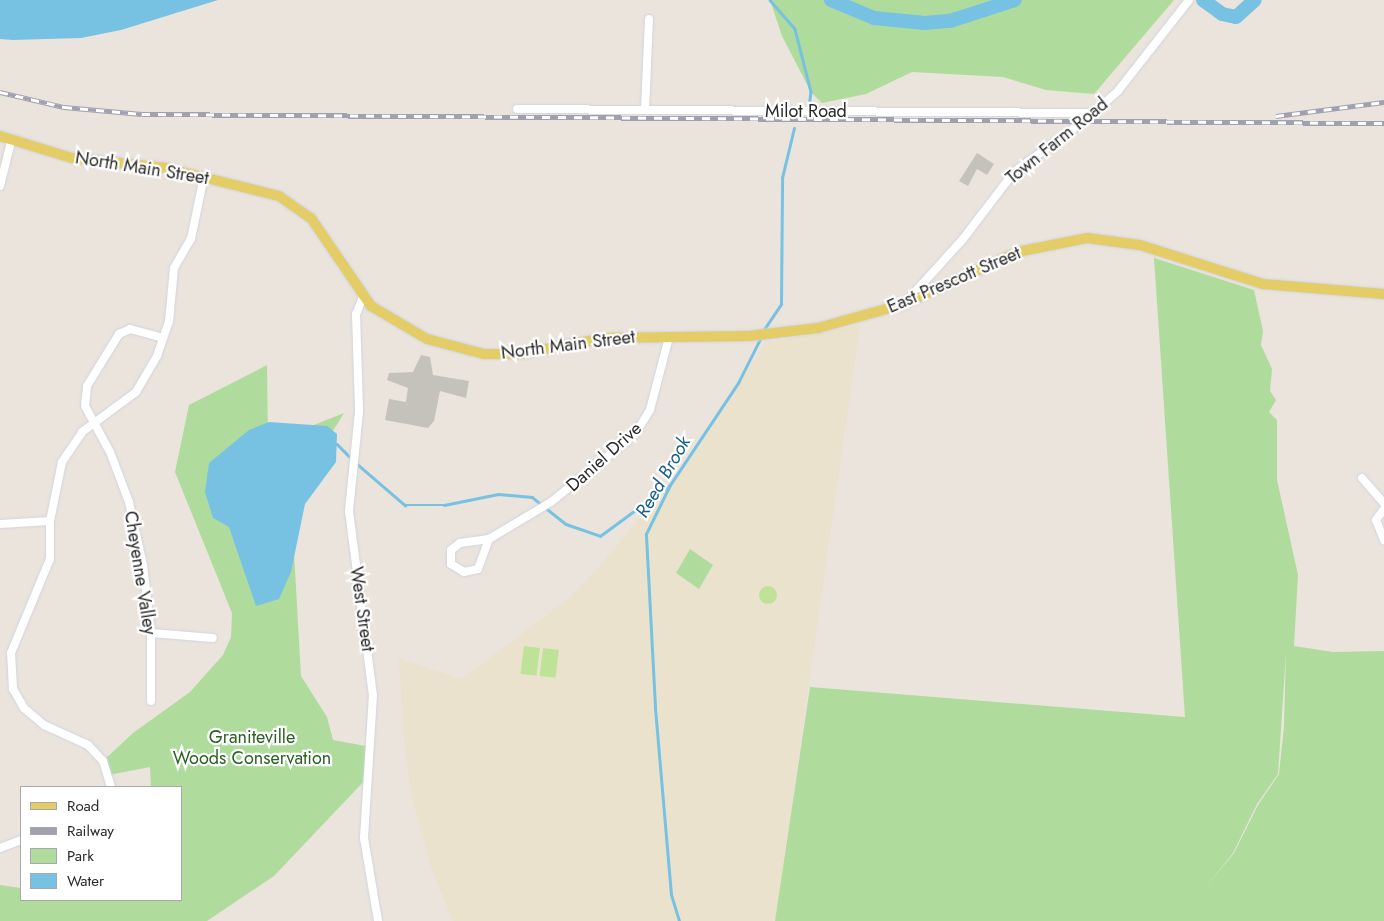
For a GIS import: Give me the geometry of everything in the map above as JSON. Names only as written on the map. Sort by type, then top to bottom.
[{"type":"main road","name":"North Main Street","points":[[0,136],[11,142],[72,158],[204,176],[245,185],[298,206],[312,218],[363,297],[386,317],[427,339],[484,354],[520,354],[604,338],[669,337]]},
{"type":"main road","name":"East Prescott Street","points":[[669,337],[761,335],[818,328],[904,304],[1017,252],[1087,238],[1140,245],[1263,284],[1384,294]]},
{"type":"street","name":"Town Farm Road","points":[[904,304],[963,239],[1014,172],[1094,113],[1139,68],[1188,0]]},
{"type":"street","points":[[645,110],[649,19]]},
{"type":"street","name":"Milot Road","points":[[517,109],[1094,113]]},
{"type":"street","points":[[0,186],[11,142]]},
{"type":"street","points":[[111,786],[103,761],[88,745],[32,717],[13,689],[11,653],[45,580],[50,559],[50,520],[62,462],[69,447],[92,423],[136,392],[163,338],[169,322],[174,268],[191,239],[204,176]]},
{"type":"street","name":"West Street","points":[[363,297],[356,314],[359,412],[349,511],[373,695],[364,838],[378,921]]},
{"type":"street","name":"Cheyenne Valley","points":[[150,701],[151,633],[143,565],[130,502],[110,452],[92,423],[85,406],[86,386],[119,334],[130,329],[163,338]]},
{"type":"street","name":"Daniel Drive","points":[[488,539],[478,569],[464,572],[451,564],[451,550],[460,543],[488,539],[551,502],[635,434],[650,410],[669,337]]},
{"type":"street","points":[[1362,478],[1384,503]]},
{"type":"street","points":[[1384,509],[1376,520],[1384,540]]},
{"type":"street","points":[[0,524],[50,520]]},
{"type":"street","points":[[151,633],[213,638]]},
{"type":"street","points":[[0,848],[20,840]]},
{"type":"shaded area","points":[[860,325],[775,921],[453,921],[431,867],[412,797],[404,741],[399,658],[462,679],[571,596],[597,569],[689,459],[765,343]]},
{"type":"green space","points":[[770,0],[1174,0],[1094,94],[1046,90],[1003,77],[912,72],[866,94],[822,103],[811,92],[782,36]]},
{"type":"green space","points":[[1154,258],[1254,290],[1263,331],[1261,345],[1272,369],[1270,391],[1276,400],[1269,412],[1277,420],[1277,480],[1298,575],[1294,646],[1333,652],[1384,651],[1384,921],[775,921],[810,687],[1185,717]],"holes":[[[1286,652],[1284,727],[1279,774],[1258,805],[1234,853],[1205,888],[1233,853],[1257,804],[1278,774]]]},
{"type":"green space","name":"Graniteville Woods Conservation","points":[[267,365],[268,443],[344,413],[291,499],[301,676],[327,717],[333,740],[371,747],[368,777],[274,876],[207,921],[0,921],[0,885],[20,888],[20,901],[182,901],[182,786],[151,786],[150,767],[109,775],[103,761],[133,733],[190,692],[223,655],[231,637],[232,613],[175,472],[189,405]]},
{"type":"green space","points":[[690,549],[713,565],[699,589],[676,573]]},
{"type":"green space","points":[[768,586],[774,589],[777,595],[774,601],[768,604],[762,601],[759,595],[762,589]]},
{"type":"green space","points":[[524,646],[540,648],[536,676],[521,674]]},
{"type":"green space","points":[[543,648],[559,650],[555,678],[540,676]]},
{"type":"water","points":[[0,0],[218,0],[121,30],[81,38],[13,40],[0,39]]},
{"type":"water","points":[[269,422],[327,426],[337,434],[336,462],[305,504],[291,572],[279,599],[256,606],[229,527],[213,518],[205,492],[209,463],[249,430]]},
{"type":"building","points":[[977,153],[994,164],[987,175],[977,169],[968,186],[959,181]]},
{"type":"building","points":[[421,355],[430,357],[433,375],[469,381],[466,398],[440,391],[434,421],[428,428],[385,420],[389,399],[406,402],[408,388],[387,380],[389,373],[413,372]]},
{"type":"waterway","points":[[770,0],[795,29],[811,92],[809,106]]},
{"type":"waterway","points":[[831,0],[874,18],[925,23],[950,21],[1015,0]]},
{"type":"waterway","points":[[1203,0],[1222,14],[1236,17],[1255,0]]},
{"type":"waterway","name":"Reed Brook","points":[[763,331],[781,304],[782,178],[794,128]]},
{"type":"waterway","name":"Reed Brook","points":[[679,921],[671,895],[655,707],[646,534],[670,485],[738,383],[760,339]]},
{"type":"waterway","points":[[337,444],[352,459]]},
{"type":"waterway","points":[[356,463],[405,505],[444,505],[498,494],[532,497],[566,524],[600,536],[668,486]]},
{"type":"railway","points":[[0,92],[64,107],[142,114],[1384,123]]},
{"type":"railway","points":[[1276,116],[1384,102]]}]
